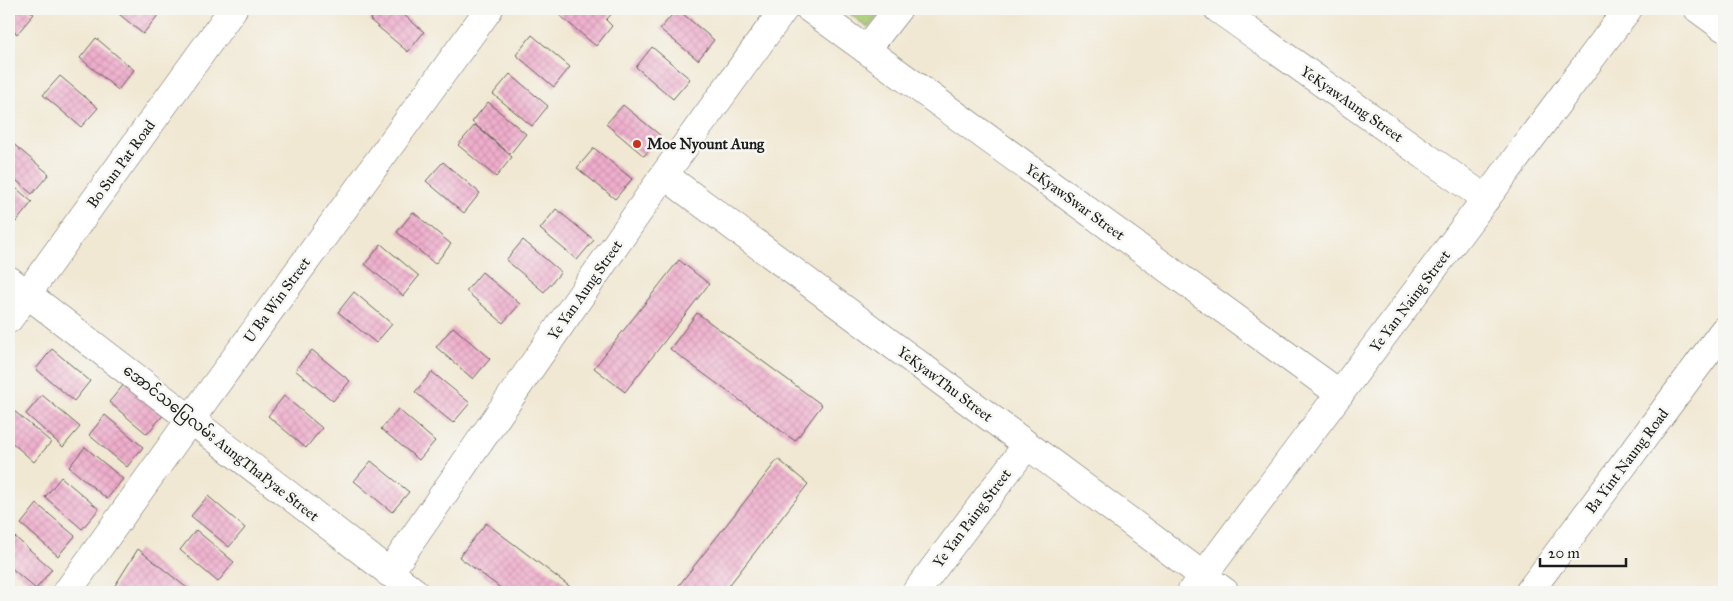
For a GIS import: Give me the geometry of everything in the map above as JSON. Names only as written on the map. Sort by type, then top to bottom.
[{"type":"street","name":"Bo Sun Pat Road","points":[[9,319],[18,287],[233,9]]},
{"type":"street","name":"U Ba Win Street","points":[[67,592],[489,9]]},
{"type":"street","name":"Ye Yan Aung Street","points":[[389,573],[664,175],[784,9]]},
{"type":"street","name":"YeKyawSwar Street","points":[[810,9],[1340,394]]},
{"type":"street","points":[[866,50],[898,9]]},
{"type":"street","name":"YeKyawAung Street","points":[[1218,9],[1486,199]]},
{"type":"street","name":"Ye Yan Naing Street","points":[[1197,584],[1628,9]]},
{"type":"street","points":[[1698,9],[1724,28]]},
{"type":"street","name":"YeKyawThu Street","points":[[664,175],[1027,445],[1197,584],[1225,592]]},
{"type":"street","name":"အောင်သပြေလမ်း AungThaPyae Street","points":[[18,287],[415,592]]},
{"type":"street","name":"Ba Yint Naung Road","points":[[1529,592],[1724,330]]},
{"type":"street","name":"Ye Yan Paing Street","points":[[916,592],[1027,445]]},
{"type":"green space","points":[[844,9],[883,9],[868,28]]},
{"type":"building","points":[[9,9],[27,9],[34,14],[17,34],[9,27]]},
{"type":"building","points":[[113,9],[153,9],[159,14],[143,34]]},
{"type":"building","points":[[379,9],[397,9],[424,32],[408,52],[370,20]]},
{"type":"building","points":[[563,9],[616,9],[606,20],[612,26],[596,46],[558,14]]},
{"type":"building","points":[[677,9],[714,40],[698,60],[660,29]]},
{"type":"building","points":[[532,35],[570,67],[554,87],[516,55]]},
{"type":"building","points":[[96,38],[134,70],[118,90],[80,58]]},
{"type":"building","points":[[652,47],[690,79],[673,99],[636,67]]},
{"type":"building","points":[[510,74],[548,106],[532,126],[493,94]]},
{"type":"building","points":[[60,76],[98,108],[81,127],[43,95]]},
{"type":"building","points":[[488,102],[526,134],[510,154],[472,122]]},
{"type":"building","points":[[623,105],[661,136],[644,156],[606,124]]},
{"type":"building","points":[[475,125],[512,157],[496,177],[458,145]]},
{"type":"building","points":[[11,142],[49,174],[32,194],[9,174],[9,145]]},
{"type":"building","points":[[594,148],[632,179],[615,199],[577,168]]},
{"type":"building","points":[[443,162],[480,193],[464,213],[426,181]]},
{"type":"building","points":[[9,182],[32,202],[16,222],[9,216]]},
{"type":"building","points":[[556,209],[594,240],[577,260],[540,229]]},
{"type":"building","points":[[413,212],[451,244],[435,264],[397,232]]},
{"type":"building","points":[[523,240],[561,272],[544,292],[506,260]]},
{"type":"building","points":[[381,244],[419,276],[403,296],[365,264]]},
{"type":"building","points":[[679,260],[709,284],[625,392],[594,368]]},
{"type":"building","points":[[482,272],[520,304],[503,323],[466,291]]},
{"type":"building","points":[[354,292],[392,324],[376,343],[338,312]]},
{"type":"building","points":[[697,313],[822,405],[795,441],[670,349]]},
{"type":"building","points":[[453,327],[490,359],[473,379],[436,347]]},
{"type":"building","points":[[52,349],[90,381],[74,401],[36,369]]},
{"type":"building","points":[[312,350],[350,381],[333,401],[295,370]]},
{"type":"building","points":[[432,372],[470,403],[453,423],[415,392]]},
{"type":"building","points":[[126,382],[164,414],[147,434],[109,402]]},
{"type":"building","points":[[42,395],[80,427],[63,447],[26,414]]},
{"type":"building","points":[[284,396],[322,428],[306,448],[268,416]]},
{"type":"building","points":[[398,409],[435,441],[419,460],[381,429]]},
{"type":"building","points":[[13,410],[51,442],[34,462],[9,440],[9,415]]},
{"type":"building","points":[[105,415],[143,447],[127,467],[89,435]]},
{"type":"building","points":[[85,447],[123,479],[107,499],[69,467]]},
{"type":"building","points":[[778,459],[808,484],[724,592],[680,592],[676,589]]},
{"type":"building","points":[[371,461],[409,492],[392,512],[354,481]]},
{"type":"building","points":[[61,477],[99,509],[82,529],[45,497]]},
{"type":"building","points":[[208,496],[245,528],[229,547],[191,516]]},
{"type":"building","points":[[37,504],[75,536],[58,556],[21,524]]},
{"type":"building","points":[[486,523],[577,592],[506,592],[459,557]]},
{"type":"building","points":[[196,530],[234,562],[218,582],[180,550]]},
{"type":"building","points":[[15,537],[52,569],[36,589],[9,566],[9,544]]},
{"type":"building","points":[[138,549],[192,592],[111,592]]},
{"type":"place","name":"Moe Nyount Aung","points":[[637,144]]}]
